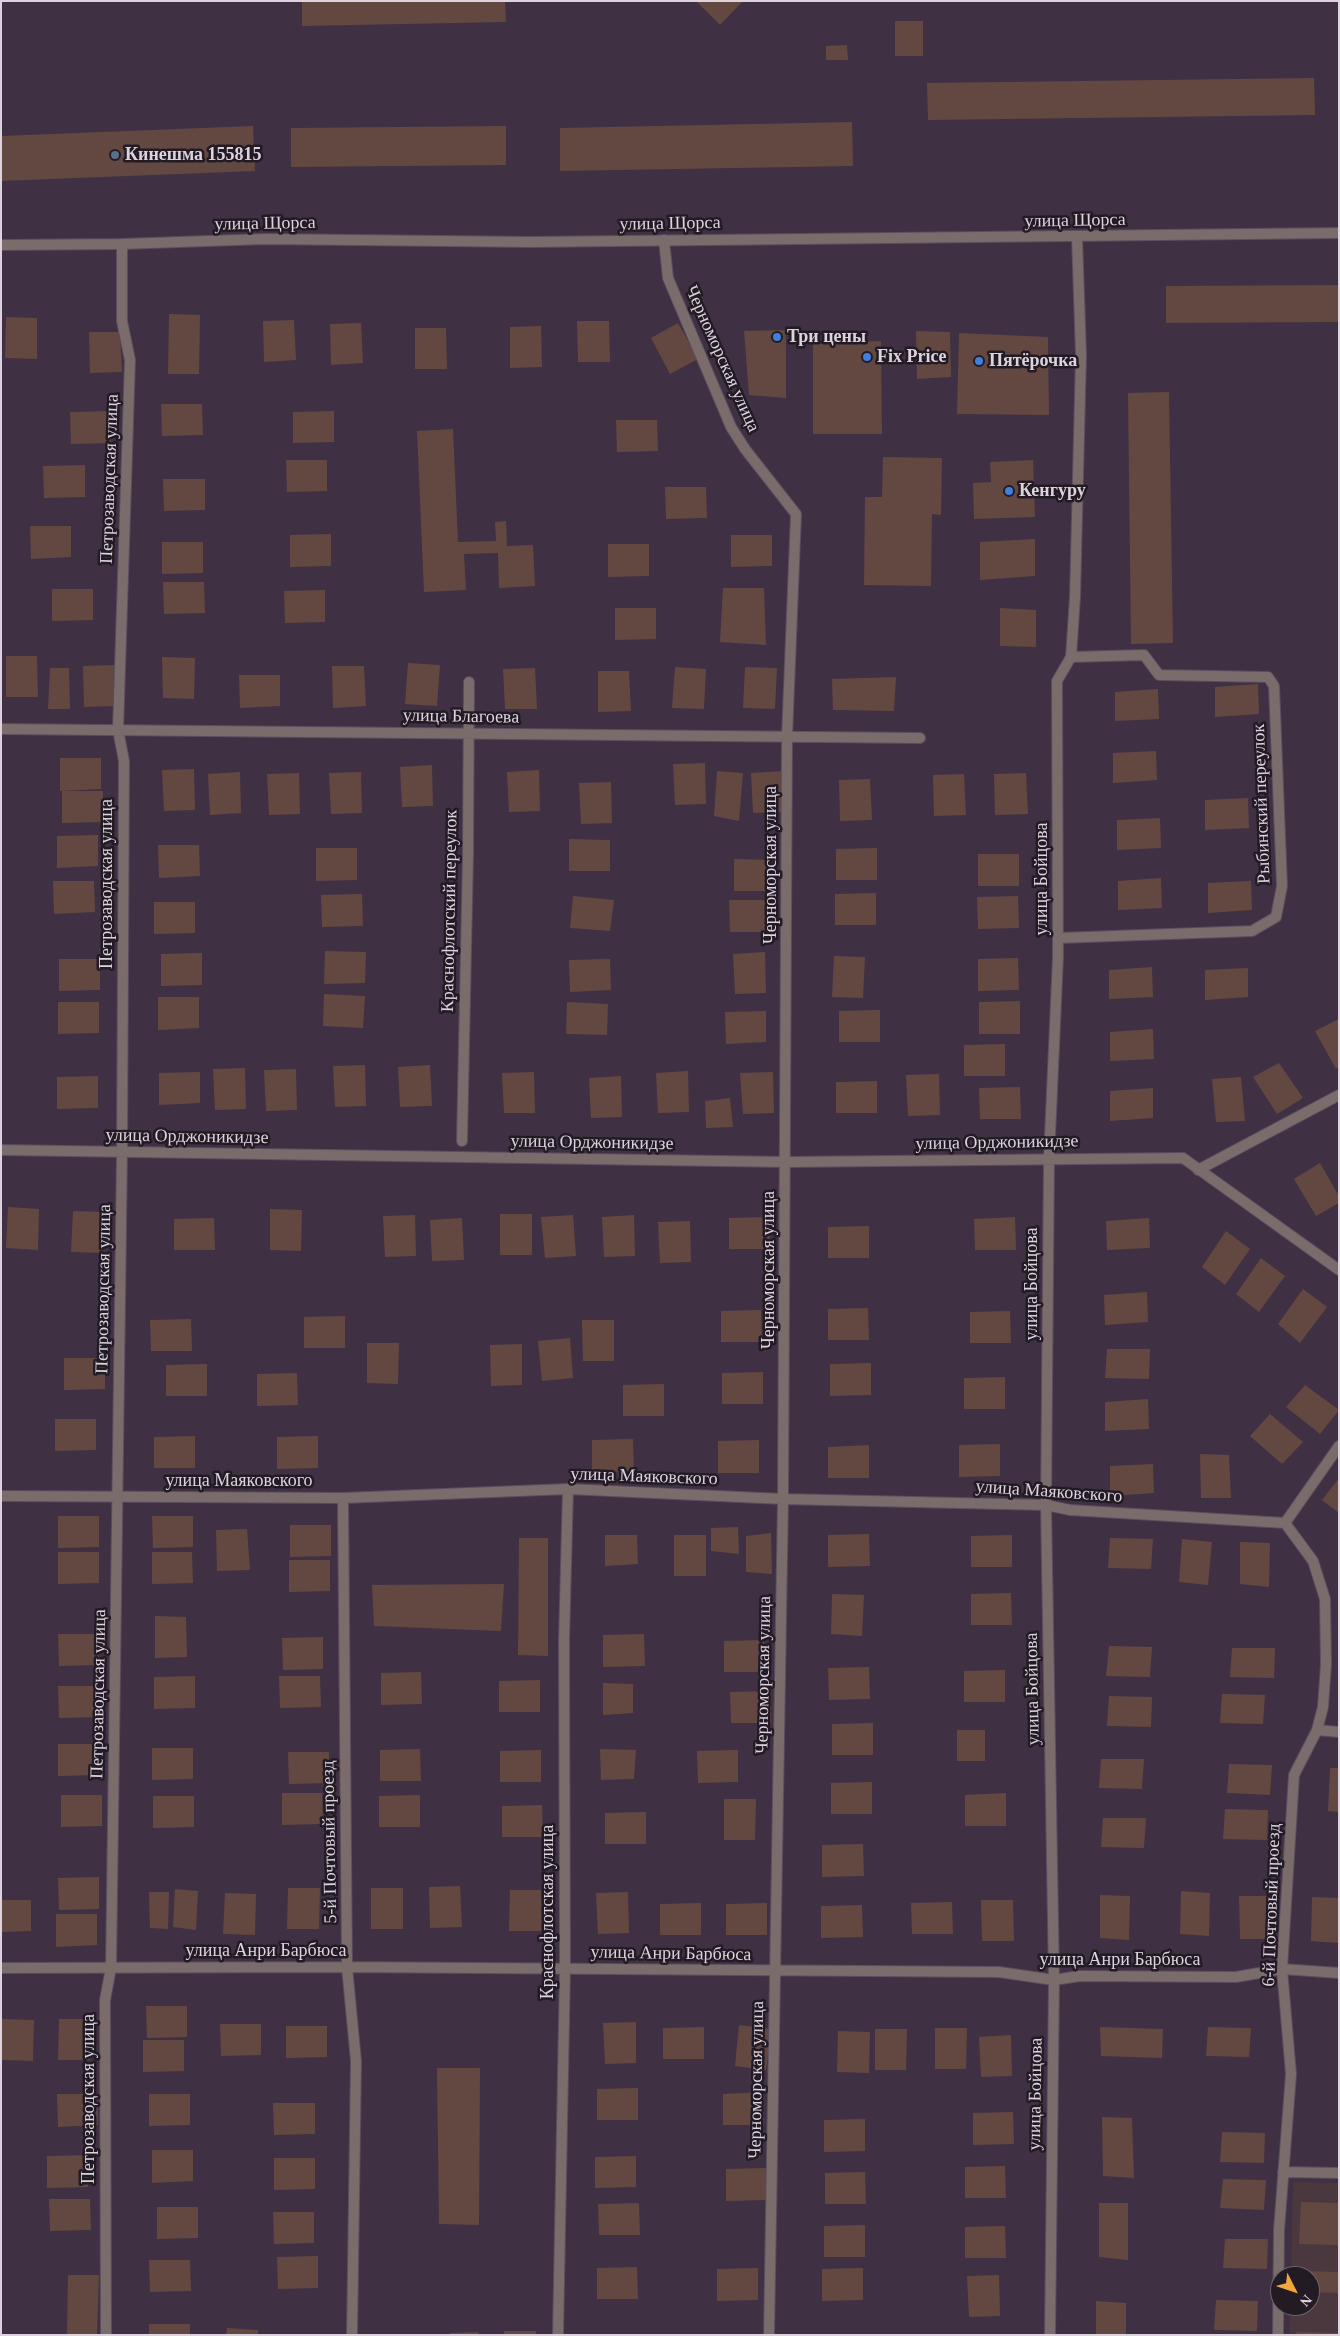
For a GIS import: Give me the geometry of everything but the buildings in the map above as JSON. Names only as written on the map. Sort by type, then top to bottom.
[{"type":"street","name":"улица Щорса","points":[[1,245],[265,240],[531,242],[1339,233]]},
{"type":"street","name":"улица Бойцова","points":[[1050,2335],[1054,1980],[1046,1505],[1049,1158],[1059,938],[1057,681],[1071,657],[1075,597],[1081,365],[1077,237]]},
{"type":"street","name":"Черноморская улица","points":[[664,240],[668,278],[731,427],[745,449],[796,514],[787,737],[783,1499],[769,2335]]},
{"type":"street","name":"Петрозаводская улица","points":[[106,2335],[105,2000],[110,1968],[122,1152],[124,761],[118,730],[130,360],[122,320],[122,244]]},
{"type":"street","name":"Рыбинский переулок","points":[[1059,938],[1252,930],[1276,917],[1282,886],[1274,686],[1268,677],[1159,675],[1144,655],[1071,657]]},
{"type":"street","name":"Краснофлотский переулок","points":[[462,1141],[469,682]]},
{"type":"street","name":"улица Благоева","points":[[1,729],[920,738]]},
{"type":"street","points":[[1339,1095],[1198,1170],[1339,1270]]},
{"type":"street","name":"улица Орджоникидзе","points":[[1,1150],[786,1162],[1183,1158],[1198,1170]]},
{"type":"street","points":[[1285,1523],[1339,1446]]},
{"type":"street","name":"улица Маяковского","points":[[1,1496],[343,1498],[568,1489],[783,1499],[1046,1505],[1070,1510],[1285,1523]]},
{"type":"street","name":"Краснофлотская улица","points":[[558,2335],[565,1969],[564,1641],[568,1489]]},
{"type":"street","name":"5-й Почтовый проезд","points":[[343,1498],[347,1967],[356,2061],[352,2335]]},
{"type":"street","name":"6-й Почтовый проезд","points":[[1278,2335],[1279,2230],[1291,2074],[1282,1969],[1294,1775],[1317,1730],[1323,1707],[1326,1664],[1325,1599],[1313,1561],[1285,1523]]},
{"type":"street","points":[[1317,1730],[1339,1732]]},
{"type":"street","name":"улица Анри Барбюса","points":[[1,1968],[347,1967],[999,1972],[1054,1980],[1080,1976],[1236,1977],[1282,1969],[1339,1972]]},
{"type":"street","points":[[1283,2172],[1339,2173]]},
{"type":"shaded area","points":[[1293,2182],[1339,2183],[1339,2335],[1290,2335],[1290,2316],[1320,2316],[1320,2266],[1291,2266]]},
{"type":"place","name":"Кинешма 155815","points":[[115,155]]},
{"type":"place","name":"Три цены","points":[[777,337]]},
{"type":"place","name":"Fix Price","points":[[867,357]]},
{"type":"place","name":"Пятёрочка","points":[[979,361]]},
{"type":"place","name":"Кенгуру","points":[[1009,491]]}]
